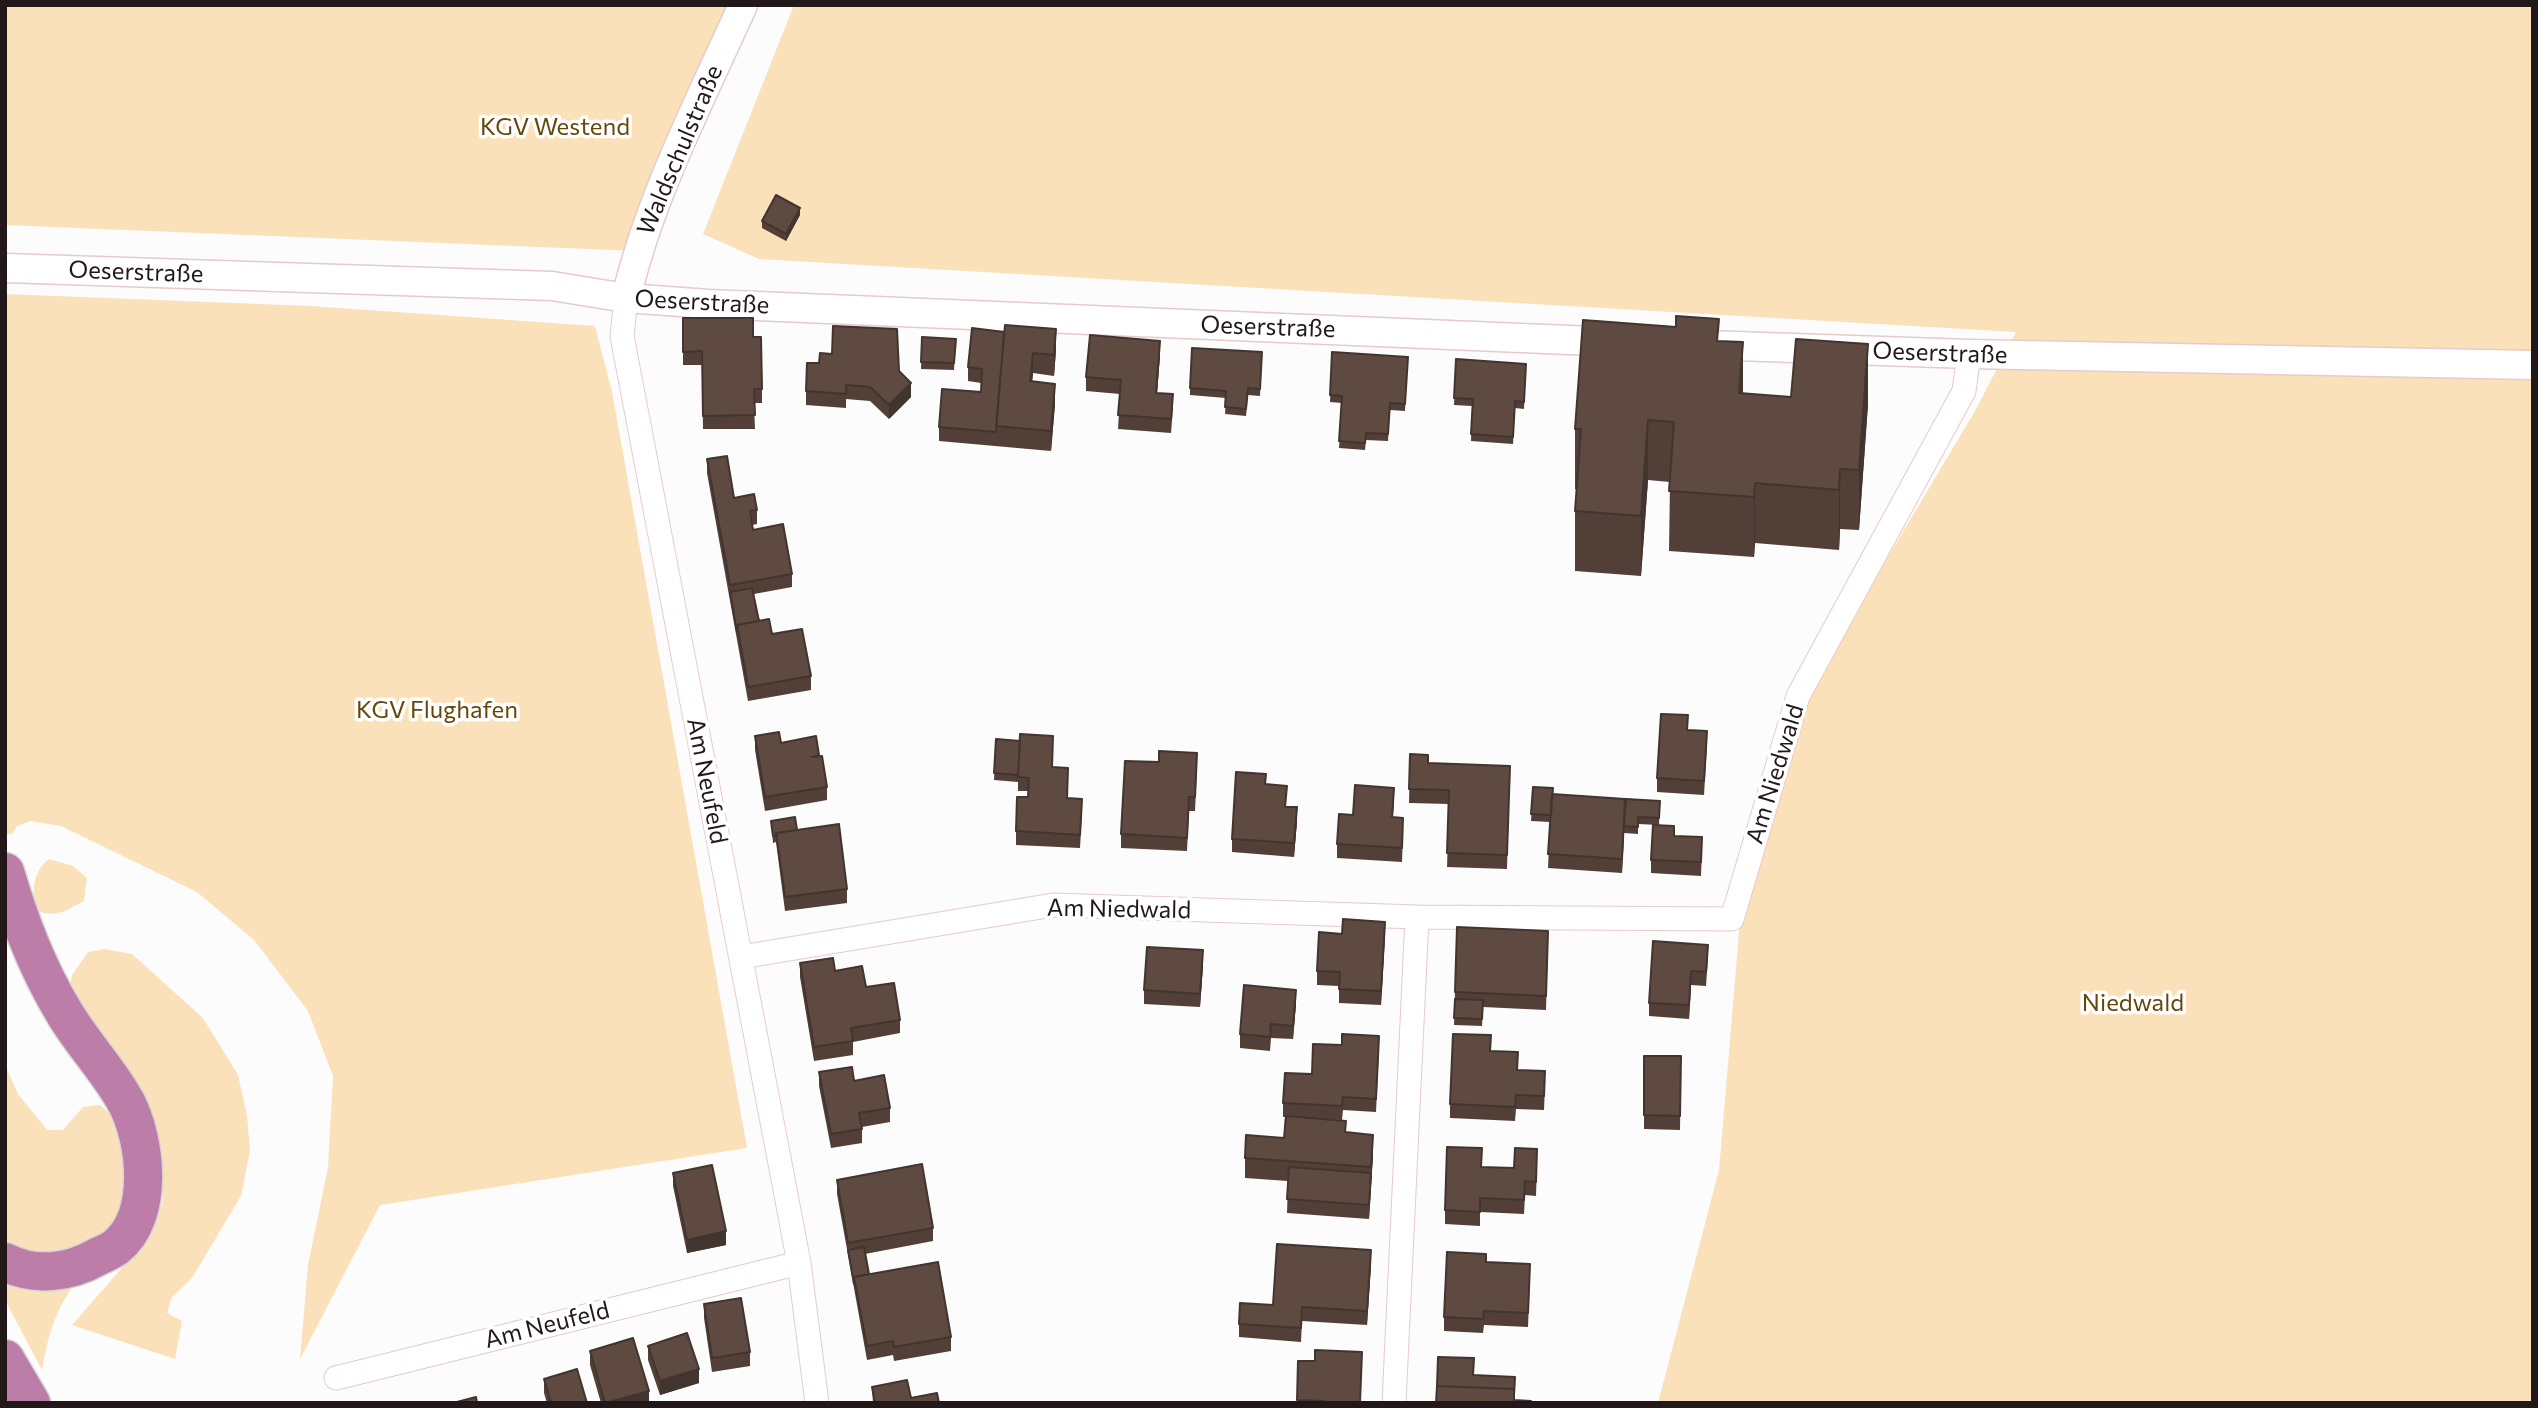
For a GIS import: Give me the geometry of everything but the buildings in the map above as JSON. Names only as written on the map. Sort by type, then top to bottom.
[{"type":"highway","points":[[5,872],[34,958],[66,1016],[125,1101],[135,1124],[144,1161],[143,1190],[137,1213],[116,1247],[65,1270],[18,1269],[5,1262]]},
{"type":"highway","points":[[5,1359],[31,1403]]},
{"type":"street","name":"Waldschulstraße","points":[[626,298],[637,256],[665,179],[743,5]]},
{"type":"street","name":"Oeserstraße","points":[[5,268],[552,286],[626,298],[1639,343]]},
{"type":"street","name":"Am Neufeld","points":[[626,298],[622,336],[799,1263],[817,1403]]},
{"type":"street","name":"Oeserstraße","points":[[1681,344],[1969,354],[2533,365]]},
{"type":"street","name":"Am Niedwald","points":[[740,957],[1053,905],[1417,917],[1732,919],[1798,696],[1965,391],[1969,354]]},
{"type":"street","points":[[1394,1403],[1417,917]]},
{"type":"street","name":"Am Neufeld","points":[[337,1378],[799,1263]]},
{"type":"green space","name":"KGV Westend","points":[[5,5],[737,5],[637,251],[5,225]]},
{"type":"green space","name":"Niedwald","points":[[794,5],[2533,5],[2533,1403],[1658,1403],[1719,1170],[1740,921],[1805,696],[1975,411],[2016,332],[759,259],[703,234]]},
{"type":"green space","name":"KGV Flughafen","points":[[5,294],[311,306],[595,326],[612,392],[747,1148],[380,1205],[300,1359],[308,1265],[328,1167],[333,1076],[308,1011],[254,940],[197,892],[61,826],[30,821],[17,826],[12,834],[5,834]]},
{"type":"green space","points":[[49,859],[73,866],[87,878],[84,901],[54,914],[35,909],[34,902],[37,875]]},
{"type":"green space","points":[[104,949],[132,954],[203,1018],[238,1075],[247,1115],[250,1150],[241,1196],[192,1278],[172,1297],[167,1313],[182,1321],[175,1359],[72,1325],[142,1245],[157,1221],[163,1200],[159,1147],[69,992],[72,975],[88,952]]},
{"type":"green space","points":[[5,1065],[18,1094],[47,1130],[63,1130],[83,1107],[100,1105],[121,1123],[127,1160],[127,1182],[121,1205],[112,1223],[99,1237],[84,1246],[47,1253],[5,1244]]},
{"type":"green space","points":[[5,1276],[78,1278],[54,1322],[42,1370],[5,1300]]}]
